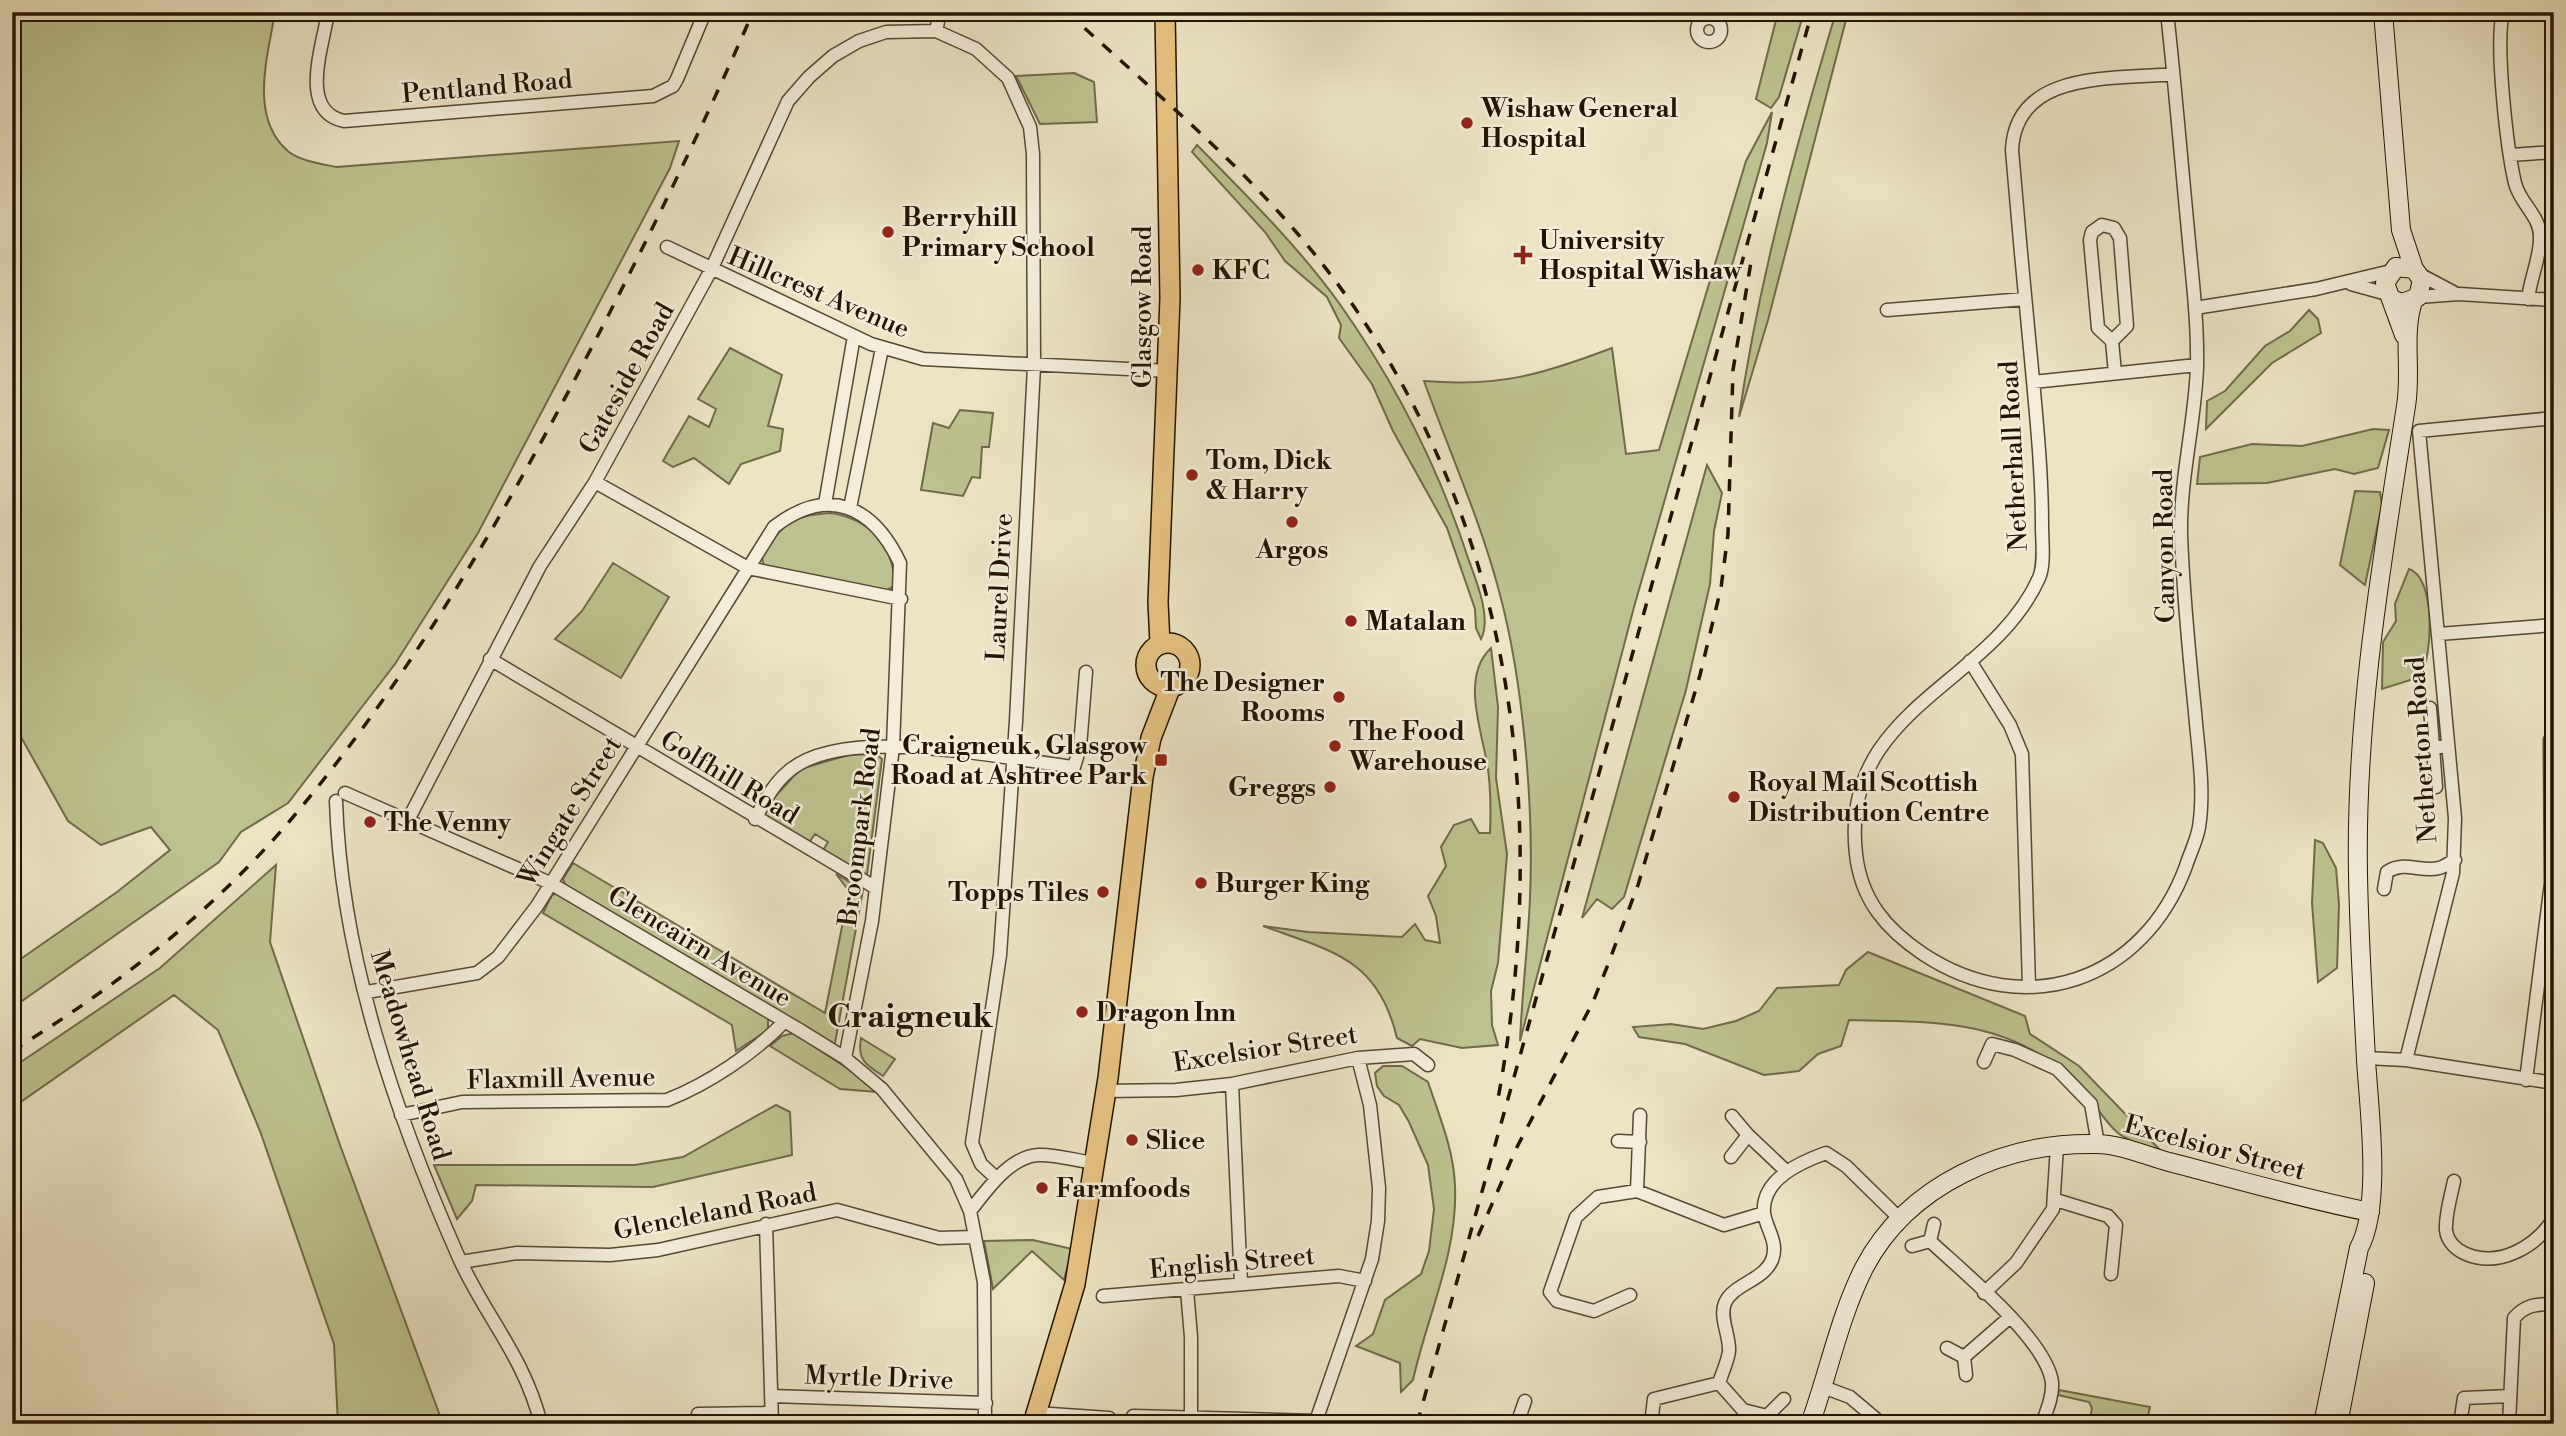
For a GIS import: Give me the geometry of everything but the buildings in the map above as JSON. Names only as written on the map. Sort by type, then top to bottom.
[{"type":"main road","name":"Glasgow Road","points":[[1165,12],[1169,371],[1158,602],[1166,644]]},
{"type":"main road","points":[[2323,1424],[2359,1248],[2366,1235],[2370,1212],[2371,1133],[2358,876],[2358,786],[2366,686],[2408,397],[2406,341],[2416,299],[2422,286],[2401,230],[2382,12]]},
{"type":"main road","points":[[2401,230],[2393,269],[2385,283],[2406,341]]},
{"type":"main road","points":[[2393,269],[2417,272]]},
{"type":"main road","points":[[2389,296],[2402,303],[2416,299]]},
{"type":"main road","points":[[1166,644],[1185,651],[1189,664],[1182,681],[1166,686],[1150,677],[1146,665],[1150,653],[1166,644]]},
{"type":"main road","points":[[1035,1418],[1075,1284],[1106,1091],[1143,778],[1166,686]]},
{"type":"main road","points":[[1810,1424],[1841,1318],[1865,1266],[1900,1219],[1931,1193],[1977,1165],[2015,1152],[2098,1144]]},
{"type":"main road","name":"Excelsior Street","points":[[2098,1144],[2370,1212]]},
{"type":"main road","points":[[2338,1424],[2371,1250],[2366,1235]]},
{"type":"street","name":"Pentland Road","points":[[328,12],[316,95],[323,111],[344,121],[653,96],[673,86],[705,12]]},
{"type":"street","points":[[936,31],[940,12]]},
{"type":"street","name":"Canyon Road","points":[[1994,986],[2055,984],[2092,973],[2122,957],[2148,935],[2177,890],[2199,830],[2202,785],[2181,530],[2184,462],[2197,365],[2195,308],[2167,12]]},
{"type":"street","points":[[2503,12],[2500,25],[2502,71],[2515,185],[2547,236],[2528,299]]},
{"type":"street","name":"Gateside Road","points":[[408,820],[540,566],[595,482],[710,270],[788,101],[833,56],[859,41],[886,32],[936,31]]},
{"type":"street","name":"Laurel Drive","points":[[936,31],[975,49],[1007,78],[1030,127],[1034,366],[1012,758],[1000,955],[972,1143],[981,1164],[996,1178]]},
{"type":"street","name":"Netherhall Road","points":[[1994,986],[1960,975],[1899,938],[1878,915],[1863,887],[1856,858],[1854,828],[1860,791],[1874,753],[1898,723],[1970,661],[2013,619],[2042,573],[2042,498],[2012,150],[2014,131],[2022,114],[2040,95],[2064,85],[2174,74]]},
{"type":"street","points":[[2511,155],[2554,152]]},
{"type":"street","points":[[2112,341],[2127,326],[2125,301],[2119,234],[2114,228],[2102,225],[2095,228],[2090,240],[2098,328],[2112,341],[2115,373]]},
{"type":"street","name":"Hillcrest Avenue","points":[[667,247],[710,270],[854,336],[882,348],[923,359],[1169,371]]},
{"type":"street","points":[[2195,308],[2345,283],[2393,269]]},
{"type":"street","points":[[2417,272],[2459,294]]},
{"type":"street","points":[[2345,283],[2389,296]]},
{"type":"street","points":[[2416,299],[2459,294],[2554,300]]},
{"type":"street","points":[[1887,310],[2025,299]]},
{"type":"street","points":[[854,336],[825,504],[850,508],[882,348]]},
{"type":"street","points":[[2033,382],[2197,365]]},
{"type":"street","name":"Netherton Road","points":[[2406,1060],[2455,860],[2455,818],[2440,747],[2440,634],[2419,431],[2553,417]]},
{"type":"street","points":[[595,482],[748,568],[901,599]]},
{"type":"street","name":"Wingate Street","points":[[367,992],[477,973],[489,966],[520,932],[774,527],[789,515],[825,504]]},
{"type":"street","name":"Broompark Road","points":[[845,1058],[876,888],[894,747],[901,599],[900,564],[891,543],[874,523],[850,508]]},
{"type":"street","points":[[2440,634],[2554,625]]},
{"type":"street","name":"Golfhill Road","points":[[490,659],[755,819],[876,888]]},
{"type":"street","points":[[1970,661],[2010,725],[2022,754],[2029,986]]},
{"type":"street","points":[[755,819],[769,792],[790,770],[808,759],[855,747],[894,747],[1074,767],[1080,747],[1086,672]]},
{"type":"street","points":[[2430,708],[2440,747],[2436,787]]},
{"type":"street","points":[[2526,1080],[2553,883],[2550,740],[2554,734]]},
{"type":"street","name":"Glencairn Avenue","points":[[340,797],[408,820],[550,883],[845,1058],[894,1101],[956,1179],[970,1211],[984,1282],[985,1424]]},
{"type":"street","name":"Meadowhead Road","points":[[340,797],[338,851],[348,930],[401,1115],[461,1262],[517,1356],[541,1424]]},
{"type":"street","points":[[2384,889],[2387,872],[2393,868],[2403,865],[2437,869],[2455,860]]},
{"type":"street","name":"Flaxmill Avenue","points":[[401,1115],[462,1102],[667,1100],[685,1093],[767,1040],[783,1023]]},
{"type":"street","name":"Excelsior Street","points":[[1984,1062],[1992,1044],[2015,1050],[2057,1069],[2091,1104],[2098,1144]]},
{"type":"street","name":"Excelsior Street","points":[[1106,1091],[1176,1090],[1232,1084],[1358,1058],[1414,1054],[1428,1065]]},
{"type":"street","points":[[1133,1416],[1316,1422],[1365,1282],[1378,1221],[1379,1188],[1370,1105],[1358,1058]]},
{"type":"street","points":[[2366,1058],[2406,1060],[2554,1083]]},
{"type":"street","points":[[1232,1084],[1241,1284]]},
{"type":"street","points":[[1637,1191],[1640,1115]]},
{"type":"street","points":[[1732,1116],[1786,1171]]},
{"type":"street","points":[[1731,1157],[1748,1135]]},
{"type":"street","points":[[1618,1140],[1640,1142]]},
{"type":"street","points":[[1984,1293],[2015,1263],[2053,1209],[2056,1200],[2057,1146]]},
{"type":"street","points":[[1719,1383],[1728,1352],[1723,1306],[1728,1297],[1764,1272],[1773,1258],[1774,1242],[1764,1213],[1765,1202],[1776,1180],[1786,1171],[1826,1153],[1846,1166],[1900,1219]]},
{"type":"street","points":[[970,1211],[996,1178],[1020,1162],[1037,1155],[1094,1163]]},
{"type":"street","points":[[2454,1181],[2446,1229],[2449,1240],[2459,1252],[2474,1258],[2497,1259],[2515,1253],[2545,1232],[2554,1218]]},
{"type":"street","points":[[1630,1295],[1594,1311],[1557,1301],[1550,1292],[1576,1217],[1598,1197],[1637,1191],[1724,1225],[1764,1213]]},
{"type":"street","points":[[2056,1200],[2108,1216],[2116,1225],[2110,1274]]},
{"type":"street","name":"Glencleland Road","points":[[461,1262],[517,1252],[610,1255],[658,1250],[836,1210],[939,1238],[975,1237]]},
{"type":"street","points":[[698,1414],[772,1418],[766,1224]]},
{"type":"street","points":[[1930,1241],[1934,1224]]},
{"type":"street","points":[[1930,1241],[2010,1317],[2045,1358],[2052,1380],[2052,1391],[2042,1424]]},
{"type":"street","points":[[1912,1246],[1930,1241]]},
{"type":"street","name":"English Street","points":[[1102,1296],[1339,1276],[1365,1282]]},
{"type":"street","points":[[1187,1290],[1191,1337],[1191,1418]]},
{"type":"street","points":[[2509,1424],[2514,1318],[2520,1311],[2538,1303],[2554,1305]]},
{"type":"street","points":[[1964,1357],[2010,1317]]},
{"type":"street","points":[[1947,1348],[1964,1357]]},
{"type":"street","points":[[1964,1357],[1966,1375]]},
{"type":"street","points":[[1719,1383],[1743,1410],[1769,1420],[1784,1399]]},
{"type":"street","points":[[1651,1424],[1654,1399],[1719,1383]]},
{"type":"street","points":[[1823,1387],[1850,1396],[1882,1424]]},
{"type":"street","name":"Myrtle Drive","points":[[771,1396],[986,1403]]},
{"type":"street","points":[[2460,1424],[2464,1398],[2510,1396]]},
{"type":"street","points":[[1517,1424],[1525,1401]]},
{"type":"street","points":[[1035,1418],[1109,1418]]},
{"type":"green space","points":[[12,12],[275,12],[264,86],[269,122],[276,138],[289,152],[305,160],[336,167],[679,141],[670,168],[478,533],[395,664],[288,803],[241,832],[219,862],[12,1008],[12,965],[117,892],[170,850],[151,827],[101,845],[68,821],[12,721]]},
{"type":"green space","points":[[1778,12],[1804,12],[1779,97],[1771,108],[1756,99]]},
{"type":"green space","points":[[1836,12],[1848,12],[1768,320],[1739,417],[1768,263]]},
{"type":"green space","points":[[1074,73],[1094,82],[1097,122],[1040,124],[1016,76]]},
{"type":"green space","points":[[1772,112],[1767,143],[1634,607],[1520,1041],[1531,862],[1525,743],[1515,663],[1499,591],[1474,511],[1424,381],[1475,382],[1520,377],[1612,348],[1626,454],[1659,450],[1746,161]]},
{"type":"green space","points":[[1197,145],[1271,221],[1323,282],[1397,394],[1443,490],[1475,577],[1484,610],[1485,621],[1481,639],[1476,628],[1475,609],[1447,528],[1393,431],[1372,384],[1339,338],[1341,325],[1327,297],[1285,261],[1265,232],[1192,152]]},
{"type":"green space","points":[[2309,310],[2318,319],[2321,333],[2272,363],[2206,429],[2207,401],[2225,391],[2265,346],[2290,331]]},
{"type":"green space","points":[[730,348],[782,375],[768,426],[783,429],[780,451],[741,464],[729,484],[694,458],[673,467],[663,461],[689,416],[709,427],[716,409],[698,399]]},
{"type":"green space","points":[[960,410],[993,413],[989,447],[982,447],[980,478],[972,477],[963,496],[921,490],[933,423],[949,428]]},
{"type":"green space","points":[[2373,429],[2389,430],[2378,468],[2354,474],[2335,469],[2267,483],[2197,484],[2200,457],[2252,444],[2302,446]]},
{"type":"green space","points":[[1707,465],[1722,493],[1714,531],[1710,584],[1686,690],[1624,897],[1612,909],[1597,899],[1582,918]]},
{"type":"green space","points":[[2355,491],[2380,492],[2382,505],[2365,585],[2340,565]]},
{"type":"green space","points":[[831,513],[857,521],[877,537],[890,559],[895,586],[885,591],[764,567],[762,558],[782,529],[796,519]]},
{"type":"green space","points":[[613,563],[669,597],[621,678],[555,639],[582,611]]},
{"type":"green space","points":[[2409,569],[2418,575],[2428,601],[2428,653],[2420,677],[2382,689],[2383,642],[2396,621],[2395,604]]},
{"type":"green space","points":[[1491,648],[1498,707],[1496,778],[1507,854],[1498,963],[1491,991],[1492,1025],[1498,1045],[1462,1048],[1420,1039],[1412,1046],[1397,1038],[1389,1011],[1378,990],[1348,961],[1330,951],[1263,926],[1308,932],[1402,937],[1415,924],[1425,940],[1440,943],[1436,916],[1428,896],[1446,866],[1441,847],[1454,825],[1471,819],[1479,833],[1490,833],[1489,780],[1475,688],[1482,660]]},
{"type":"green space","points":[[852,754],[877,755],[882,759],[867,875],[822,852],[828,842],[815,834],[808,844],[765,815],[764,809],[800,769]]},
{"type":"green space","points":[[2315,840],[2323,843],[2336,868],[2339,904],[2337,968],[2318,982],[2312,903]]},
{"type":"green space","points":[[573,863],[825,1013],[849,891],[836,874],[863,890],[835,1043],[828,1044],[566,887],[563,879]]},
{"type":"green space","points":[[276,865],[270,942],[340,1145],[443,1424],[338,1424],[334,1344],[260,1131],[218,1030],[174,995],[12,1108],[12,1068],[160,968]]},
{"type":"green space","points":[[559,892],[768,1018],[768,1030],[736,1051],[732,1025],[543,913],[552,895]]},
{"type":"green space","points":[[1868,952],[2025,1016],[2030,1034],[2079,1066],[2162,1152],[2133,1142],[2118,1133],[2074,1080],[2048,1060],[1995,1034],[1940,1024],[1849,1020],[1841,1046],[1818,1054],[1799,1071],[1764,1075],[1685,1044],[1639,1037],[1633,1027],[1671,1024],[1703,1029],[1736,1021],[1759,1011],[1777,988],[1839,985],[1846,970]]},
{"type":"green space","points":[[794,1033],[871,1084],[878,1092],[840,1089],[770,1046],[782,1036]]},
{"type":"green space","points":[[861,1038],[895,1059],[883,1076],[864,1061],[860,1052]]},
{"type":"green space","points":[[1383,1066],[1402,1066],[1428,1082],[1449,1146],[1455,1186],[1455,1211],[1447,1260],[1413,1380],[1401,1392],[1400,1363],[1356,1346],[1373,1334],[1385,1300],[1421,1274],[1429,1251],[1434,1209],[1428,1165],[1409,1122],[1399,1105],[1384,1096],[1377,1086],[1375,1073]]},
{"type":"green space","points":[[776,1105],[790,1112],[792,1155],[653,1187],[476,1185],[472,1201],[457,1219],[434,1165],[635,1165],[683,1157]]},
{"type":"green space","points":[[1033,1240],[1072,1249],[1064,1280],[1032,1251],[993,1289],[984,1241]]},
{"type":"green space","points":[[2059,1390],[2150,1407],[2146,1424],[2089,1424],[2092,1408],[2089,1402],[2058,1395]]},
{"type":"railway","points":[[12,1051],[87,1002],[159,948],[227,888],[288,823],[369,720],[443,610],[543,439],[667,198],[753,12]]},
{"type":"railway","points":[[1067,12],[1214,146],[1297,233],[1368,328],[1425,429],[1468,534],[1498,644],[1515,756],[1520,871],[1514,987],[1497,1104]]},
{"type":"railway","points":[[1417,1424],[1812,12]]},
{"type":"railway","points":[[1478,1236],[1517,1147],[1593,1002],[1607,967],[1638,885],[1700,675],[1721,588],[1728,534],[1733,370],[1752,256]]},
{"type":"place","name":"Wishaw General Hospital","points":[[1467,123]]},
{"type":"place","name":"Berryhill Primary School","points":[[888,232]]},
{"type":"place","name":"University Hospital Wishaw","points":[[1523,255]]},
{"type":"place","name":"KFC","points":[[1198,270]]},
{"type":"place","name":"Tom, Dick & Harry","points":[[1192,475]]},
{"type":"place","name":"Argos","points":[[1292,522]]},
{"type":"place","name":"Matalan","points":[[1351,621]]},
{"type":"place","name":"The Designer Rooms","points":[[1339,697]]},
{"type":"place","name":"The Food Warehouse","points":[[1335,746]]},
{"type":"place","name":"Craigneuk, Glasgow Road at Ashtree Park","points":[[1161,760]]},
{"type":"place","name":"Greggs","points":[[1330,787]]},
{"type":"place","name":"Royal Mail Scottish Distribution Centre","points":[[1734,797]]},
{"type":"place","name":"The Venny","points":[[370,822]]},
{"type":"place","name":"Burger King","points":[[1201,883]]},
{"type":"place","name":"Topps Tiles","points":[[1103,892]]},
{"type":"place","name":"Dragon Inn","points":[[1082,1012]]},
{"type":"place","name":"Slice","points":[[1132,1140]]},
{"type":"place","name":"Farmfoods","points":[[1042,1188]]},
{"type":"district","name":"Craigneuk","points":[[910,1015]]}]
